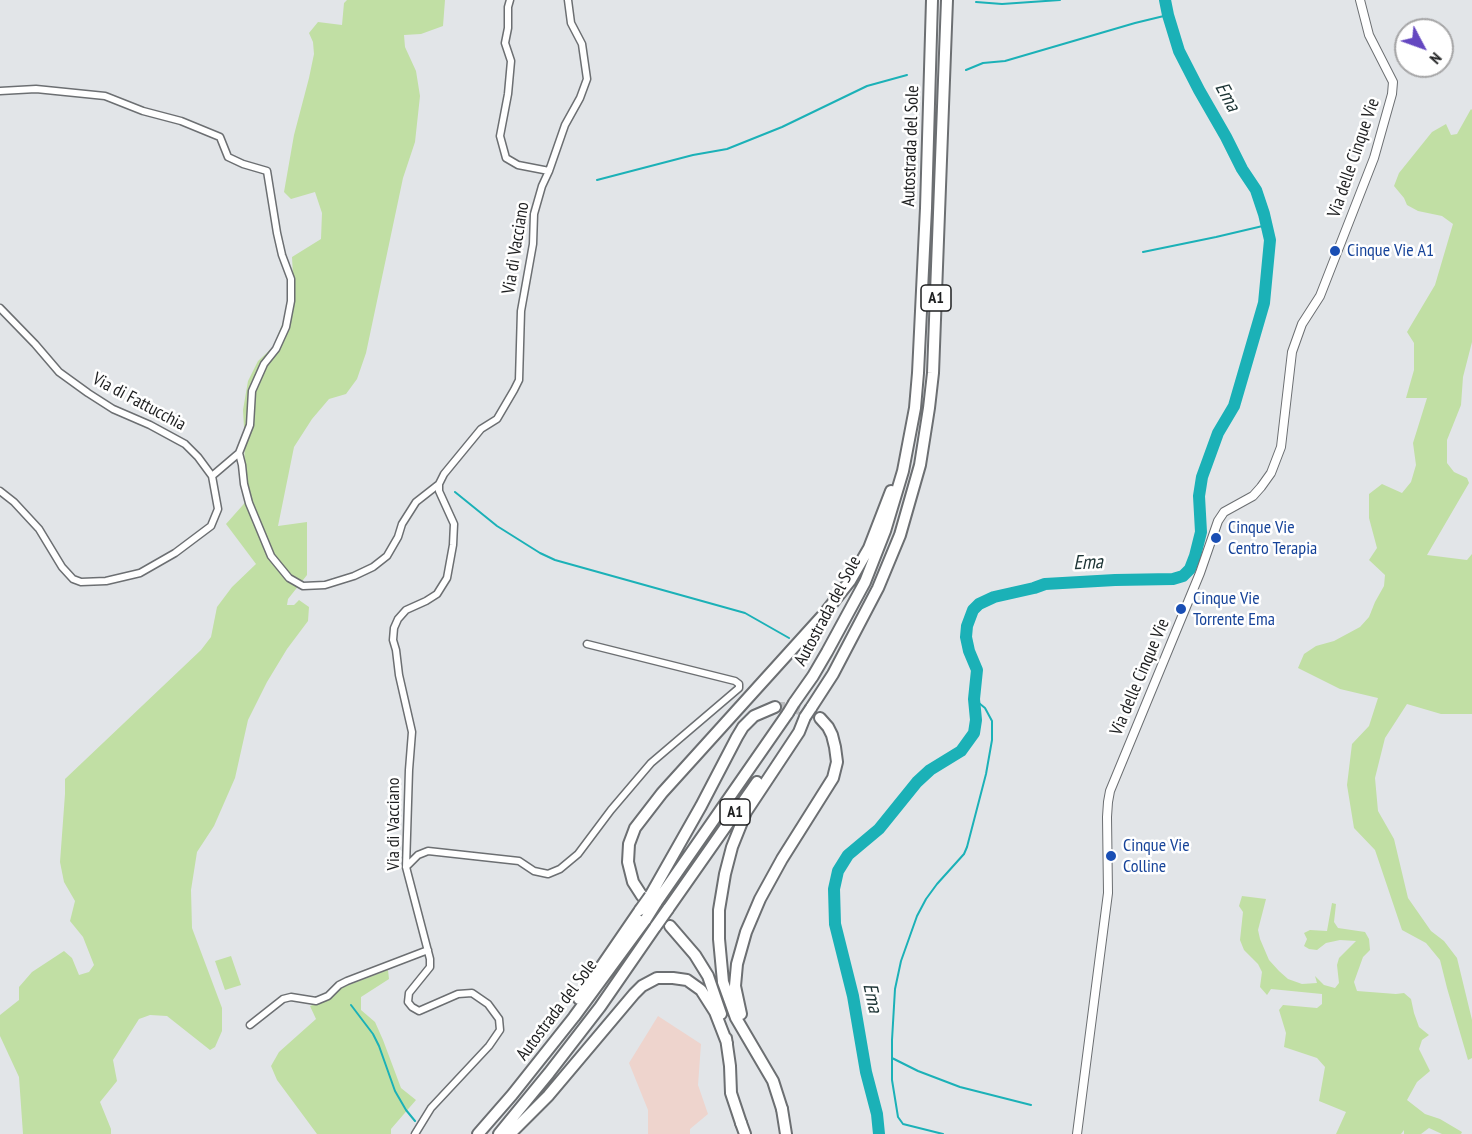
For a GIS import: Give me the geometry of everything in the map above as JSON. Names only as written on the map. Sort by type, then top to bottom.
[{"type":"highway","name":"Autostrada del Sole","points":[[478,1134],[574,1017],[643,914],[649,898],[788,713],[813,676],[843,624],[872,567],[900,482],[915,408],[922,290],[932,0]]},
{"type":"highway","name":"Autostrada del Sole","points":[[499,1134],[600,1007],[808,712],[833,674],[878,588],[900,535],[920,465],[933,373],[947,0]]},
{"type":"highway","points":[[775,707],[754,716],[743,727],[649,898],[633,882],[630,874],[629,844],[635,828],[662,793],[824,614],[850,581],[864,559],[879,525],[910,434]]},
{"type":"highway","points":[[786,1134],[782,1109],[773,1081],[736,1018],[723,982],[718,939],[719,910],[732,847],[746,812],[799,732],[808,712]]},
{"type":"highway","points":[[753,1048],[739,1009],[735,986],[737,964],[746,932],[760,898],[832,778],[837,762],[835,747],[828,727],[820,718]]},
{"type":"highway","points":[[670,926],[695,955],[708,976],[718,1001],[725,1029],[732,1093],[745,1134]]},
{"type":"highway","points":[[510,1134],[548,1096],[633,994],[657,978],[687,981],[700,990],[715,1012],[727,1043]]},
{"type":"street","points":[[510,0],[505,44],[511,61],[508,94],[500,136],[506,158],[518,165],[549,171]]},
{"type":"street","name":"Via di Vacciano","points":[[239,453],[249,503],[271,556],[289,578],[303,586],[325,585],[374,567],[387,556],[416,502],[439,484],[471,439],[481,429],[497,419],[519,380],[522,311],[533,244],[534,214],[565,125],[580,98],[586,79],[582,44],[571,23],[568,0]]},
{"type":"street","name":"Via delle Cinque Vie","points":[[1077,1134],[1108,893],[1107,817],[1110,790],[1200,573],[1218,521],[1224,512],[1253,496],[1271,472],[1281,447],[1292,352],[1302,324],[1320,296],[1374,158],[1392,94],[1393,82],[1369,35],[1360,0]]},
{"type":"street","points":[[0,91],[36,89],[105,96],[143,111],[181,120],[220,137],[228,157],[267,171],[276,233],[291,279],[291,301],[286,327],[276,349],[264,364],[252,391],[250,425],[239,453],[212,476]]},
{"type":"street","name":"Via di Fattucchia","points":[[0,308],[59,372],[113,408],[185,444],[198,456],[212,476],[218,509],[211,526],[176,553],[140,573],[106,581],[81,582],[73,579],[39,529],[14,502],[0,491]]},
{"type":"street","name":"Via di Vacciano","points":[[415,1134],[431,1108],[489,1046],[500,1030],[499,1019],[488,1004],[472,993],[458,994],[419,1011],[408,1002],[409,993],[430,967],[428,950],[406,867],[412,732],[393,640],[394,628],[398,619],[406,610],[426,602],[437,594],[447,578],[454,524],[439,491],[439,484]]},
{"type":"street","points":[[406,867],[418,855],[428,850],[519,861],[534,871],[548,874],[560,869],[578,854],[611,810],[651,764],[739,688],[739,684],[735,681],[587,644]]},
{"type":"street","points":[[250,1025],[283,999],[291,997],[316,1001],[328,996],[339,985],[347,981],[428,950]]},
{"type":"shaded area","points":[[658,1016],[701,1044],[698,1085],[708,1114],[690,1129],[690,1134],[648,1134],[648,1110],[629,1063]]},
{"type":"green space","points":[[347,0],[445,0],[443,26],[421,34],[404,35],[405,47],[416,71],[420,96],[415,142],[403,178],[366,353],[357,379],[346,394],[329,399],[312,419],[294,447],[278,526],[307,522],[307,575],[288,599],[287,605],[294,605],[299,600],[309,607],[308,621],[287,649],[267,682],[248,720],[235,778],[214,826],[197,852],[191,890],[192,928],[222,1008],[222,1031],[215,1047],[210,1050],[167,1016],[150,1015],[139,1019],[113,1060],[117,1081],[100,1102],[111,1134],[23,1134],[19,1077],[0,1036],[0,1015],[19,1000],[19,987],[32,972],[64,951],[72,958],[79,975],[89,972],[94,965],[83,937],[70,921],[75,901],[64,882],[60,862],[65,779],[201,650],[211,637],[217,607],[232,587],[256,564],[226,524],[250,497],[244,462],[243,410],[248,381],[258,361],[273,347],[294,295],[292,257],[321,239],[322,213],[315,192],[291,199],[284,192],[294,135],[314,54],[313,42],[309,33],[318,22],[342,25],[344,3]]},
{"type":"green space","points":[[1471,109],[1472,342],[1463,377],[1461,405],[1447,440],[1447,463],[1454,472],[1467,478],[1469,483],[1427,555],[1467,560],[1472,554],[1472,714],[1441,714],[1407,704],[1385,738],[1375,778],[1378,811],[1394,839],[1408,898],[1431,931],[1444,941],[1457,958],[1472,1020],[1472,1058],[1468,1060],[1440,960],[1426,943],[1402,930],[1375,850],[1354,828],[1347,785],[1352,744],[1369,726],[1378,698],[1340,689],[1298,668],[1304,654],[1316,646],[1334,641],[1360,627],[1369,617],[1384,586],[1385,575],[1369,560],[1377,548],[1369,518],[1369,494],[1382,484],[1402,493],[1411,482],[1416,465],[1413,443],[1427,398],[1406,398],[1414,370],[1414,343],[1407,332],[1435,285],[1453,224],[1442,216],[1418,211],[1407,205],[1394,186],[1399,173],[1432,132],[1446,124],[1451,135],[1457,134]]},
{"type":"green space","points":[[1242,896],[1266,899],[1258,930],[1260,939],[1269,960],[1279,971],[1288,979],[1302,984],[1317,983],[1315,976],[1324,985],[1335,988],[1339,983],[1337,965],[1339,958],[1356,941],[1340,940],[1326,943],[1317,950],[1304,946],[1307,939],[1304,933],[1310,930],[1327,931],[1332,903],[1336,904],[1334,922],[1338,928],[1365,932],[1369,939],[1370,950],[1363,957],[1354,982],[1357,991],[1404,993],[1411,999],[1419,1027],[1429,1035],[1422,1040],[1419,1049],[1430,1071],[1417,1082],[1407,1100],[1425,1114],[1440,1119],[1462,1132],[1461,1134],[1442,1134],[1429,1128],[1421,1134],[1404,1134],[1404,1130],[1401,1134],[1336,1134],[1346,1112],[1319,1101],[1325,1067],[1317,1058],[1284,1047],[1286,1033],[1279,1010],[1283,1005],[1317,1008],[1322,1004],[1322,994],[1271,989],[1267,995],[1260,987],[1262,972],[1258,964],[1244,950],[1240,940],[1243,912],[1239,906]]},
{"type":"green space","points":[[231,956],[241,985],[225,990],[215,961]]},
{"type":"green space","points":[[388,970],[389,979],[361,997],[361,1010],[375,1022],[401,1088],[416,1100],[391,1129],[391,1134],[317,1134],[277,1080],[271,1066],[279,1052],[316,1019],[310,1006],[334,996],[341,988]]},
{"type":"waterway","points":[[976,2],[1002,4],[1060,0]]},
{"type":"waterway","name":"Ema","points":[[879,1134],[853,996],[835,924],[834,889],[838,871],[848,855],[879,829],[917,782],[930,770],[961,751],[974,733],[977,670],[966,637],[973,610],[979,604],[994,597],[1045,584],[1173,579],[1183,576],[1190,569],[1201,532],[1199,496],[1202,477],[1218,433],[1234,406],[1264,303],[1270,240],[1264,214],[1256,190],[1242,169],[1179,51],[1165,0]]},
{"type":"waterway","points":[[966,70],[983,63],[1005,61],[1168,15]]},
{"type":"waterway","points":[[597,180],[693,155],[727,149],[782,127],[867,86],[907,75]]},
{"type":"waterway","points":[[1143,252],[1267,225]]},
{"type":"waterway","points":[[455,492],[497,526],[555,560],[745,613],[789,638]]},
{"type":"waterway","points":[[943,1134],[903,1124],[898,1117],[892,1080],[895,989],[901,961],[917,916],[926,899],[964,854],[967,847],[986,774],[992,740],[992,721],[985,708],[974,699]]},
{"type":"waterway","points":[[351,1005],[373,1034],[395,1091],[415,1121]]},
{"type":"waterway","points":[[892,1058],[960,1087],[1031,1105]]},
{"type":"tunnel","points":[[775,707],[810,712],[820,718]]},
{"type":"place","name":"Cinque Vie A1","points":[[1335,251]]},
{"type":"place","name":"Cinque Vie Centro Terapia","points":[[1216,538]]},
{"type":"place","name":"Cinque Vie Torrente Ema","points":[[1181,609]]},
{"type":"place","name":"Cinque Vie Colline","points":[[1111,856]]}]
